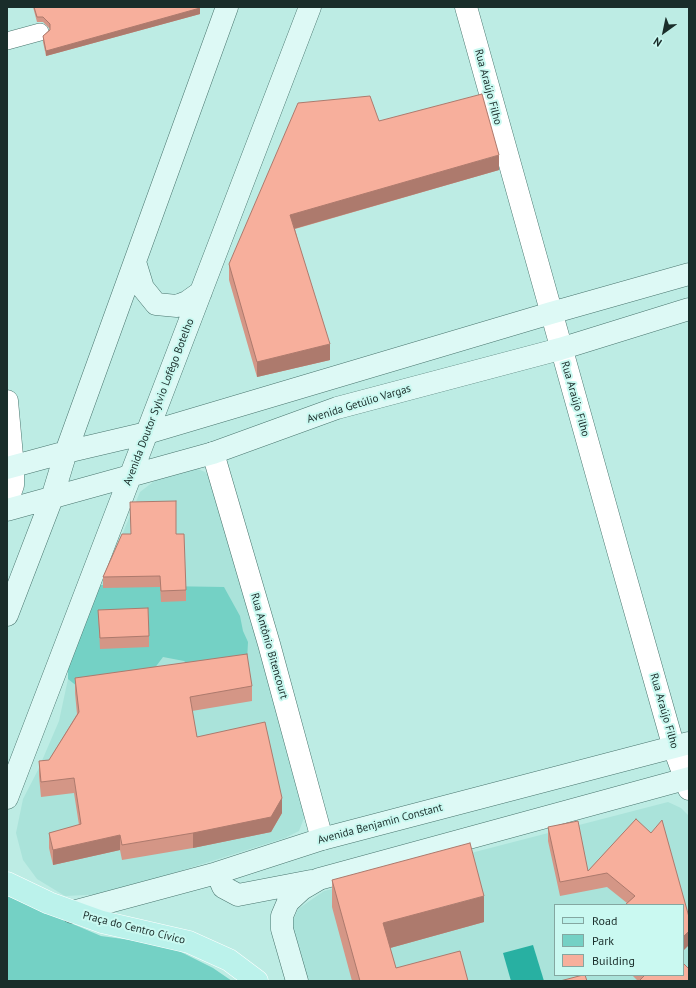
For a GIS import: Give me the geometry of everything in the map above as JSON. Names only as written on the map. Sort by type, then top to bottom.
[{"type":"main road","points":[[7,615],[52,498],[66,452],[227,7]]},
{"type":"main road","name":"Avenida Doutor Sylvio Lofêgo Botelho","points":[[7,798],[13,768],[148,433],[310,7]]},
{"type":"main road","points":[[135,262],[144,288],[156,304],[177,306],[187,302],[201,292]]},
{"type":"main road","points":[[10,468],[66,452],[148,433],[551,313],[689,274]]},
{"type":"main road","name":"Avenida Getúlio Vargas","points":[[7,510],[130,478],[213,453],[338,408],[560,349],[689,309]]},
{"type":"main road","name":"Avenida Benjamin Constant","points":[[72,912],[217,874],[322,839],[682,746]]},
{"type":"main road","points":[[217,874],[223,887],[238,895],[319,879],[688,782]]},
{"type":"main road","points":[[297,981],[282,929],[282,916],[288,902],[302,889],[319,879]]},
{"type":"main road","name":"Praça do Centro Cívico","points":[[9,881],[49,903],[72,912],[102,922],[189,942],[229,960],[257,981]]},
{"type":"street","name":"Rua Araújo Filho","points":[[466,7],[560,349],[682,746],[688,782]]},
{"type":"street","points":[[7,41],[40,32]]},
{"type":"street","points":[[7,401],[10,468],[13,485],[7,502]]},
{"type":"street","name":"Rua Antônio Bitencourt","points":[[213,453],[269,644],[322,839]]},
{"type":"shaded area","points":[[191,466],[205,472],[214,481],[304,805],[304,818],[299,831],[285,838],[107,894],[65,896],[37,879],[23,860],[16,833],[23,799],[38,770],[59,721],[68,679],[68,655],[81,620],[101,585],[140,492],[166,472]]},
{"type":"shaded area","points":[[668,802],[681,808],[689,816],[689,981],[308,981],[292,923],[298,909],[324,891]]},
{"type":"shaded area","points":[[533,945],[544,981],[511,981],[503,953]]},
{"type":"green space","points":[[101,585],[224,587],[240,616],[243,631],[248,642],[247,661],[202,676],[184,661],[163,657],[151,673],[87,694],[68,679],[68,655],[81,620]]},
{"type":"green space","points":[[7,896],[101,936],[167,945],[213,968],[232,981],[7,981]]},
{"type":"building","points":[[34,7],[200,8],[46,51],[43,36],[50,30],[50,24],[43,17],[37,17]]},
{"type":"building","points":[[482,94],[499,155],[290,215],[330,344],[257,362],[229,264],[298,103],[370,96],[379,121]]},
{"type":"building","points":[[176,501],[176,534],[184,534],[186,590],[161,591],[160,576],[103,577],[122,534],[131,534],[130,502]]},
{"type":"building","points":[[148,608],[149,636],[100,638],[98,610]]},
{"type":"building","points":[[247,654],[252,686],[190,697],[197,737],[265,722],[282,798],[271,817],[193,833],[122,845],[120,835],[53,850],[49,833],[81,824],[74,778],[41,782],[39,761],[49,760],[79,712],[75,678]]},
{"type":"building","points":[[636,819],[651,833],[662,820],[689,917],[689,931],[684,936],[684,904],[626,904],[635,896],[607,873],[560,882],[548,827],[578,821],[588,871]]},
{"type":"building","points":[[470,843],[484,896],[383,923],[396,968],[460,951],[468,981],[360,981],[332,880]]},
{"type":"building","points":[[684,964],[689,969],[689,981],[640,980],[644,976],[684,976]]},
{"type":"building","points":[[585,976],[587,981],[560,981]]}]
